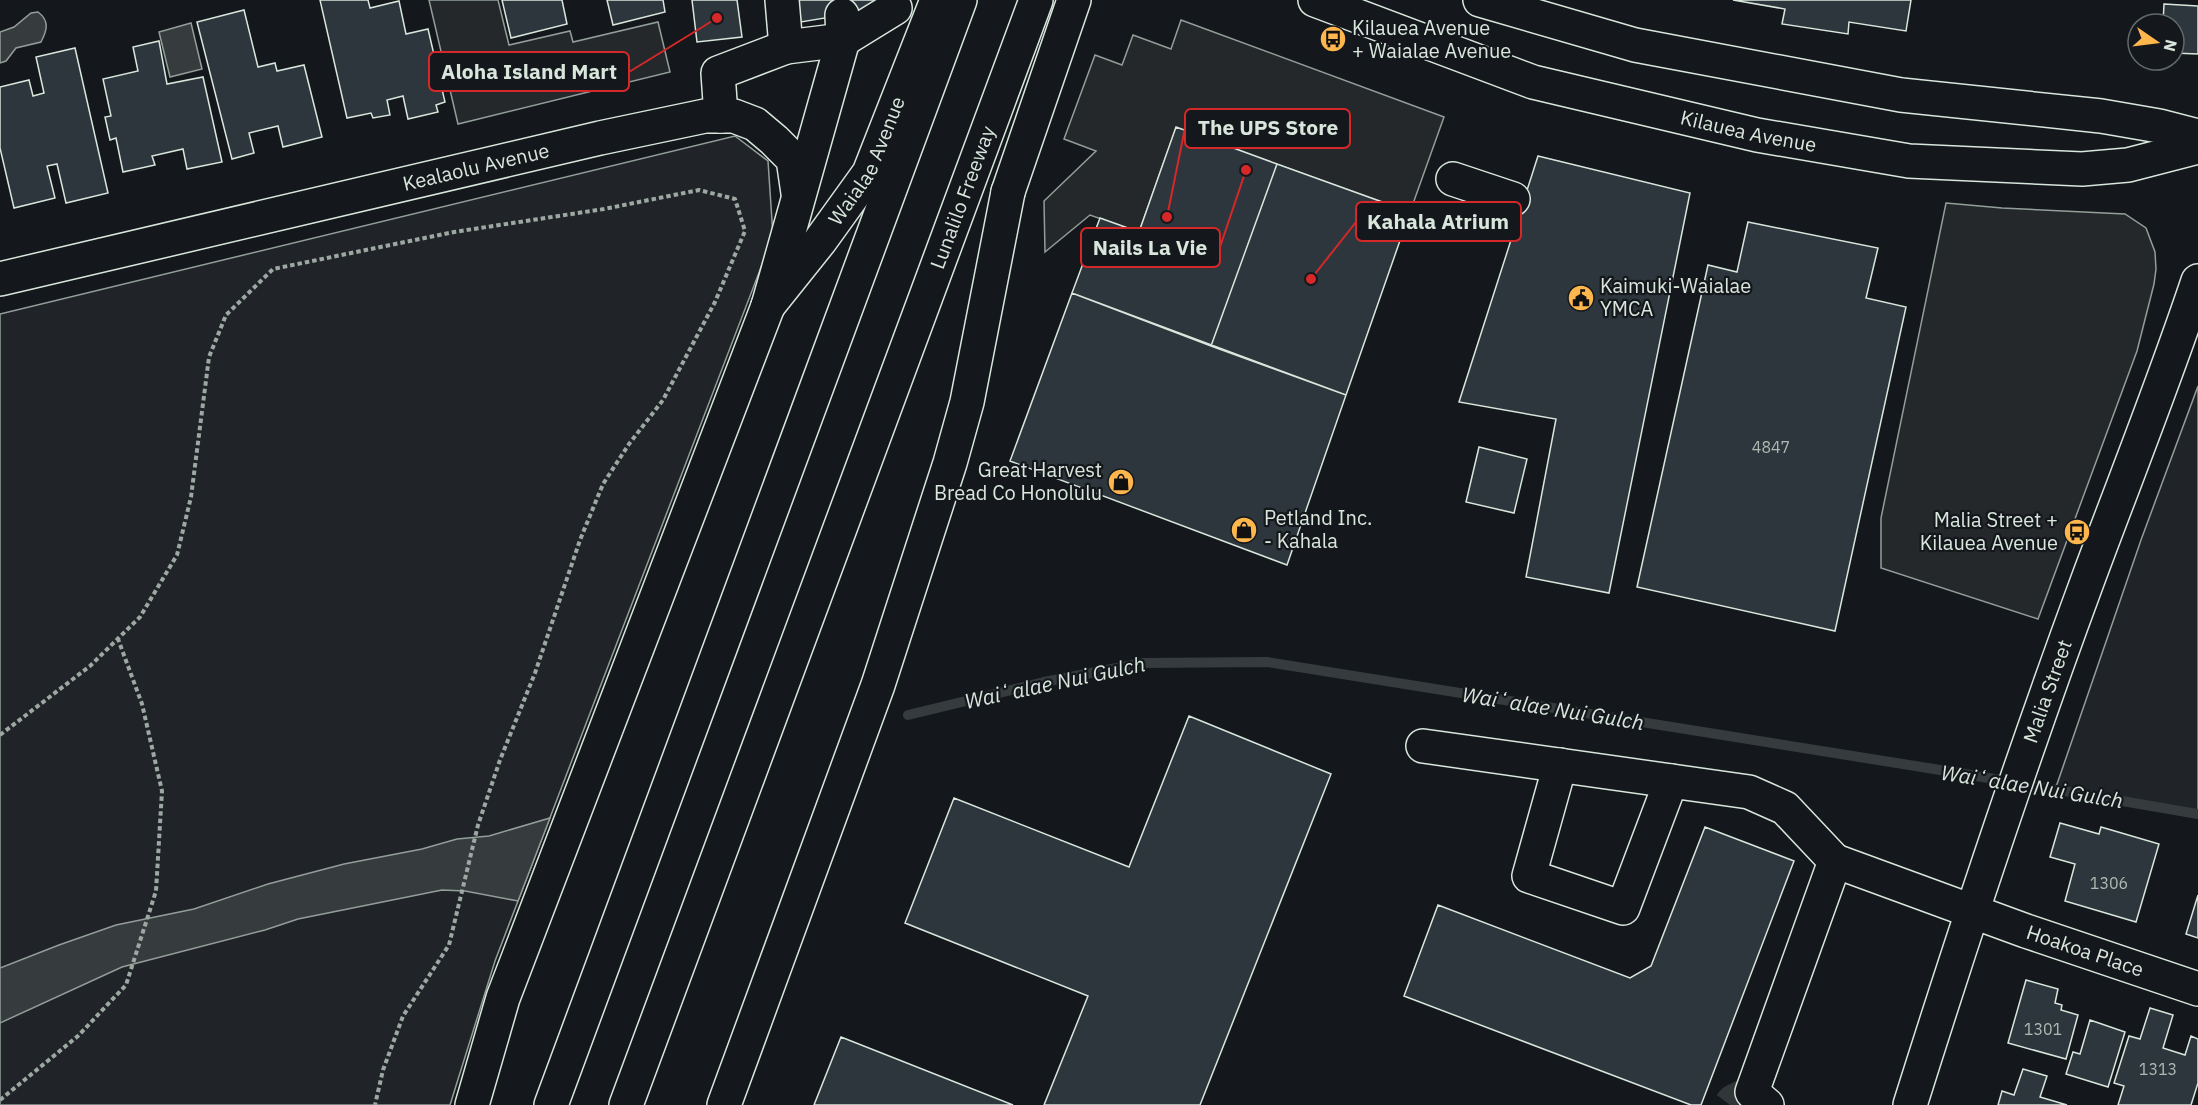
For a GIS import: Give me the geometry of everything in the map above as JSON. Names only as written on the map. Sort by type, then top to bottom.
[{"type":"main road","points":[[782,0],[786,47]]},
{"type":"main road","points":[[721,116],[718,73],[843,27],[894,4],[929,0]]},
{"type":"main road","name":"Waialae Avenue","points":[[768,306],[820,241],[869,173],[937,0]]},
{"type":"main road","points":[[551,1105],[960,0]]},
{"type":"main road","name":"Lunalilo Freeway","points":[[626,1105],[1036,0]]},
{"type":"main road","name":"Kilauea Avenue","points":[[1315,0],[1533,82],[1757,135],[1885,157],[1931,162],[2082,169],[2128,165],[2198,147]]},
{"type":"main road","points":[[1480,0],[1647,47],[1901,95],[2101,116],[2159,126],[2198,136]]},
{"type":"main road","points":[[724,1105],[878,685],[950,464],[967,402],[1008,192],[1075,4]]},
{"type":"main road","points":[[798,193],[843,27]]},
{"type":"main road","name":"Kealaolu Avenue","points":[[0,279],[651,126],[705,116],[734,116],[755,124],[793,159],[798,193],[768,306]]},
{"type":"main road","points":[[1453,178],[1513,199]]},
{"type":"main road","name":"Malia Street","points":[[1910,1105],[1971,911],[2198,281]]},
{"type":"main road","points":[[472,1105],[503,998],[768,306]]},
{"type":"main road","points":[[1423,746],[1749,792],[1785,808],[1835,861],[1752,1092],[1767,1105]]},
{"type":"main road","points":[[1560,765],[1529,876],[1623,908],[1671,781]]},
{"type":"main road","name":"Hoakoa Place","points":[[1835,861],[1971,911],[2198,989]]},
{"type":"path","points":[[0,735],[90,666],[140,617],[177,555],[191,497],[209,357],[226,315],[273,269],[454,232],[604,209],[699,190],[735,199],[745,231],[715,302],[663,400],[629,444],[603,484],[580,540],[535,674],[500,760],[478,825],[449,945],[403,1016],[383,1070],[375,1105]]},
{"type":"path","points":[[0,1100],[78,1036],[126,985],[156,891],[162,791],[142,704],[118,639]]},
{"type":"shaded area","points":[[429,0],[498,0],[509,45],[570,31],[573,42],[658,22],[670,72],[458,124]]},
{"type":"shaded area","points":[[38,12],[46,22],[45,34],[41,42],[16,48],[6,61],[0,63],[0,32],[14,27],[31,13]]},
{"type":"shaded area","points":[[1181,20],[1444,117],[1410,212],[1176,128],[1139,232],[1090,215],[1045,252],[1044,201],[1096,151],[1064,139],[1095,55],[1122,65],[1133,35],[1171,49]]},
{"type":"shaded area","points":[[191,23],[202,69],[170,77],[159,32]]},
{"type":"shaded area","points":[[735,136],[768,161],[773,236],[495,961],[450,1105],[0,1105],[0,314]]},
{"type":"shaded area","points":[[1946,203],[2125,214],[2146,228],[2155,252],[2154,284],[2137,351],[2038,619],[1881,568],[1881,518]]},
{"type":"shaded area","points":[[2198,386],[2198,814],[2055,790],[2141,540]]},
{"type":"shaded area","points":[[550,818],[518,901],[465,891],[442,890],[298,919],[265,930],[122,967],[0,1023],[0,968],[59,945],[116,925],[194,909],[268,884],[344,864],[422,849],[457,839],[489,836]]},
{"type":"building","points":[[320,0],[368,0],[370,8],[399,1],[406,34],[428,29],[445,102],[436,105],[438,112],[408,119],[403,96],[387,100],[390,115],[373,118],[371,113],[347,118]]},
{"type":"building","points":[[502,0],[562,0],[567,24],[511,38]]},
{"type":"building","points":[[607,0],[663,0],[665,12],[613,25]]},
{"type":"building","points":[[692,0],[737,0],[742,37],[697,42]]},
{"type":"building","points":[[798,0],[877,0],[879,9],[801,22]]},
{"type":"building","points":[[1733,0],[1911,0],[1906,31],[1849,22],[1848,34],[1782,24],[1785,9]]},
{"type":"building","points":[[2164,4],[2198,6],[2198,54],[2186,54],[2186,12],[2164,12]]},
{"type":"building","points":[[244,10],[258,67],[275,63],[277,71],[304,65],[322,137],[283,147],[278,126],[249,133],[254,153],[232,159],[197,22]]},
{"type":"building","points":[[159,41],[167,84],[203,77],[222,162],[187,169],[183,149],[152,156],[155,165],[123,172],[116,138],[110,140],[105,117],[111,116],[103,79],[138,71],[133,47]]},
{"type":"building","points":[[75,48],[108,193],[66,203],[57,164],[47,166],[55,198],[14,208],[0,148],[0,87],[29,80],[33,96],[44,93],[36,57]]},
{"type":"building","points":[[1176,127],[1277,164],[1211,346],[1072,293],[1100,218],[1139,232]]},
{"type":"building","name":"Kaimuki-Waialae YMCA","points":[[1538,156],[1690,193],[1609,593],[1526,577],[1556,419],[1459,402]]},
{"type":"building","points":[[1277,164],[1410,212],[1346,395],[1211,346]]},
{"type":"building","points":[[1748,222],[1878,248],[1866,298],[1906,307],[1835,631],[1637,587],[1708,265],[1737,272]]},
{"type":"building","points":[[1072,293],[1346,395],[1287,565],[1010,461]]},
{"type":"building","points":[[1479,447],[1527,459],[1514,513],[1466,502]]},
{"type":"building","points":[[1189,716],[1331,774],[1200,1105],[1044,1105],[1088,996],[905,923],[954,798],[1129,867]]},
{"type":"building","points":[[2060,823],[2099,834],[2101,827],[2159,844],[2136,922],[2065,901],[2075,864],[2050,857]]},
{"type":"building","points":[[1705,827],[1794,861],[1701,1105],[1691,1105],[1404,996],[1438,905],[1630,978],[1651,966]]},
{"type":"building","points":[[2198,895],[2198,938],[2186,934]]},
{"type":"building","points":[[2026,980],[2058,989],[2055,1003],[2062,1005],[2061,1010],[2078,1015],[2066,1059],[2008,1043]]},
{"type":"building","points":[[2150,1008],[2173,1015],[2163,1048],[2185,1055],[2191,1036],[2198,1039],[2198,1083],[2191,1105],[2118,1105],[2124,1086],[2114,1083],[2129,1036],[2140,1039]]},
{"type":"building","points":[[2090,1020],[2125,1032],[2108,1087],[2066,1074],[2073,1052],[2080,1054]]},
{"type":"building","points":[[841,1037],[1013,1105],[814,1105]]},
{"type":"building","points":[[2023,1069],[2047,1076],[2040,1097],[2067,1105],[1998,1105],[2002,1091],[2014,1095]]},
{"type":"waterway","name":"Waiʻalae Nui Gulch","points":[[908,715],[1044,682],[1143,663],[1267,662],[1959,773],[2198,814]]},
{"type":"tunnel","points":[[1730,1105],[1733,1101],[1752,1092]]},
{"type":"place","name":"Aloha Island Mart","points":[[717,18]]},
{"type":"place","name":"Kilauea Avenue + Waialae Avenue","points":[[1333,39]]},
{"type":"place","name":"Nails La Vie","points":[[1246,170]]},
{"type":"place","name":"The UPS Store","points":[[1167,217]]},
{"type":"place","name":"Kahala Atrium","points":[[1311,279]]},
{"type":"place","name":"Kaimuki-Waialae YMCA","points":[[1581,298]]},
{"type":"place","name":"Great Harvest Bread Co Honolulu","points":[[1121,482]]},
{"type":"place","name":"Petland Inc. - Kahala","points":[[1244,530]]},
{"type":"place","name":"Malia Street + Kilauea Avenue","points":[[2077,532]]}]
